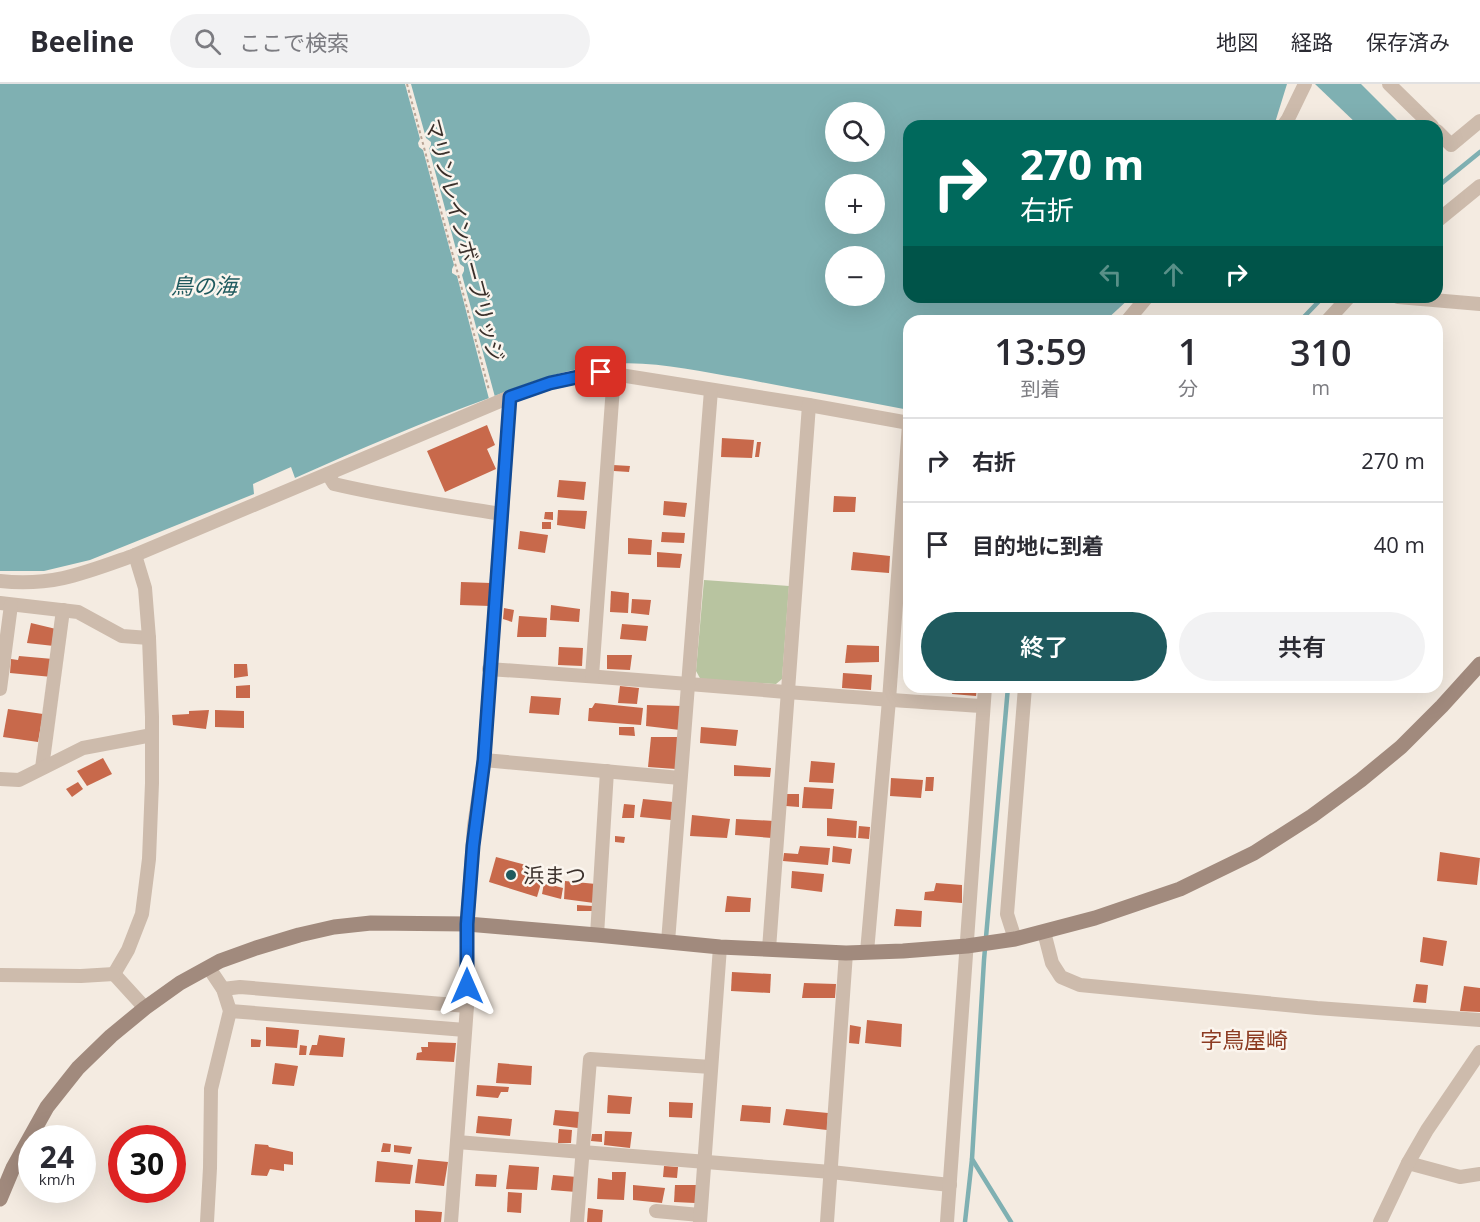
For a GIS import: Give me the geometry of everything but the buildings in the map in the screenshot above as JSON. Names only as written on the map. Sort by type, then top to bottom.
[{"type":"street","points":[[1287,120],[1305,84]]},
{"type":"street","points":[[1389,84],[1426,120]]},
{"type":"street","points":[[1443,137],[1451,145],[1480,121]]},
{"type":"street","points":[[1443,216],[1480,186]]},
{"type":"street","points":[[1443,301],[1480,304]]},
{"type":"street","points":[[1132,315],[1142,303]]},
{"type":"street","points":[[1332,315],[1344,303]]},
{"type":"street","points":[[0,581],[21,584],[77,576],[135,555],[510,397],[550,383],[601,372],[809,405],[903,423]]},
{"type":"street","points":[[592,676],[614,373]]},
{"type":"street","points":[[668,942],[711,390]]},
{"type":"street","points":[[451,1222],[467,1006],[467,924],[474,826],[484,760],[510,397]]},
{"type":"street","points":[[769,949],[809,405]]},
{"type":"street","points":[[328,474],[334,484],[364,491],[501,514]]},
{"type":"street","points":[[867,952],[903,507]]},
{"type":"street","points":[[114,974],[128,951],[142,914],[149,859],[152,735],[149,638],[145,588],[135,555]]},
{"type":"street","points":[[0,689],[6,604],[78,612],[122,636],[149,638]]},
{"type":"street","points":[[42,768],[63,610]]},
{"type":"street","points":[[0,1199],[13,1168],[47,1107],[78,1068],[111,1036],[145,1008],[180,983],[220,961],[299,935],[334,927],[371,923],[467,924],[597,934],[720,947],[846,953],[972,945],[1044,932],[1095,918],[1180,889],[1254,853],[1312,816],[1361,780],[1409,739],[1480,664]]},
{"type":"street","points":[[489,669],[982,706]]},
{"type":"street","points":[[947,1222],[972,945],[984,693]]},
{"type":"street","points":[[1008,940],[1007,914],[1025,693]]},
{"type":"street","points":[[0,779],[19,780],[82,748],[152,735]]},
{"type":"street","points":[[484,760],[680,778]]},
{"type":"street","points":[[597,934],[607,771]]},
{"type":"street","points":[[1044,932],[1052,963],[1060,977],[1080,985],[1317,1008],[1480,1020]]},
{"type":"street","points":[[656,1211],[700,1219],[720,947]]},
{"type":"street","points":[[827,1222],[846,953]]},
{"type":"street","points":[[207,1222],[212,1089],[230,1011],[223,989],[209,968]]},
{"type":"street","points":[[0,975],[114,974],[145,1008]]},
{"type":"street","points":[[223,989],[240,987],[467,1006]]},
{"type":"street","points":[[230,1011],[465,1030]]},
{"type":"street","points":[[1380,1222],[1408,1163],[1427,1130],[1480,1052]]},
{"type":"street","points":[[577,1222],[590,1059],[711,1067]]},
{"type":"street","points":[[457,1142],[831,1172],[950,1185]]},
{"type":"street","points":[[1408,1163],[1460,1177],[1480,1174]]},
{"type":"path","name":"マリンレインボーブリッジ","points":[[407,84],[493,404]]},
{"type":"green space","points":[[704,580],[789,586],[782,679],[776,684],[701,680],[696,671]]},
{"type":"water","name":"鳥の海","points":[[0,84],[1287,84],[1276,120],[903,120],[903,303],[1124,303],[1112,315],[903,315],[903,409],[675,367],[625,363],[594,366],[549,376],[521,386],[417,426],[295,478],[291,467],[253,484],[254,494],[90,560],[44,571],[0,571]]},
{"type":"water","points":[[1315,84],[1361,84],[1397,120],[1353,120]]},
{"type":"pier","points":[[405,84],[411,84],[426,138],[431,142],[429,149],[460,264],[464,267],[462,275],[495,397],[489,399],[457,276],[452,273],[454,265],[423,150],[419,147],[420,139]]},
{"type":"waterway","points":[[1443,182],[1480,152]]},
{"type":"waterway","points":[[1306,315],[1317,303]]},
{"type":"waterway","points":[[1007,693],[984,960],[972,1159],[1011,1222]]},
{"type":"waterway","points":[[965,1222],[972,1159]]},
{"type":"place","name":"浜まつ","points":[[511,875]]},
{"type":"district","name":"字鳥屋崎","points":[[1244,1039]]},
{"type":"route","points":[[467,986],[467,924],[474,826],[484,760],[510,397],[550,383],[601,372]]}]
